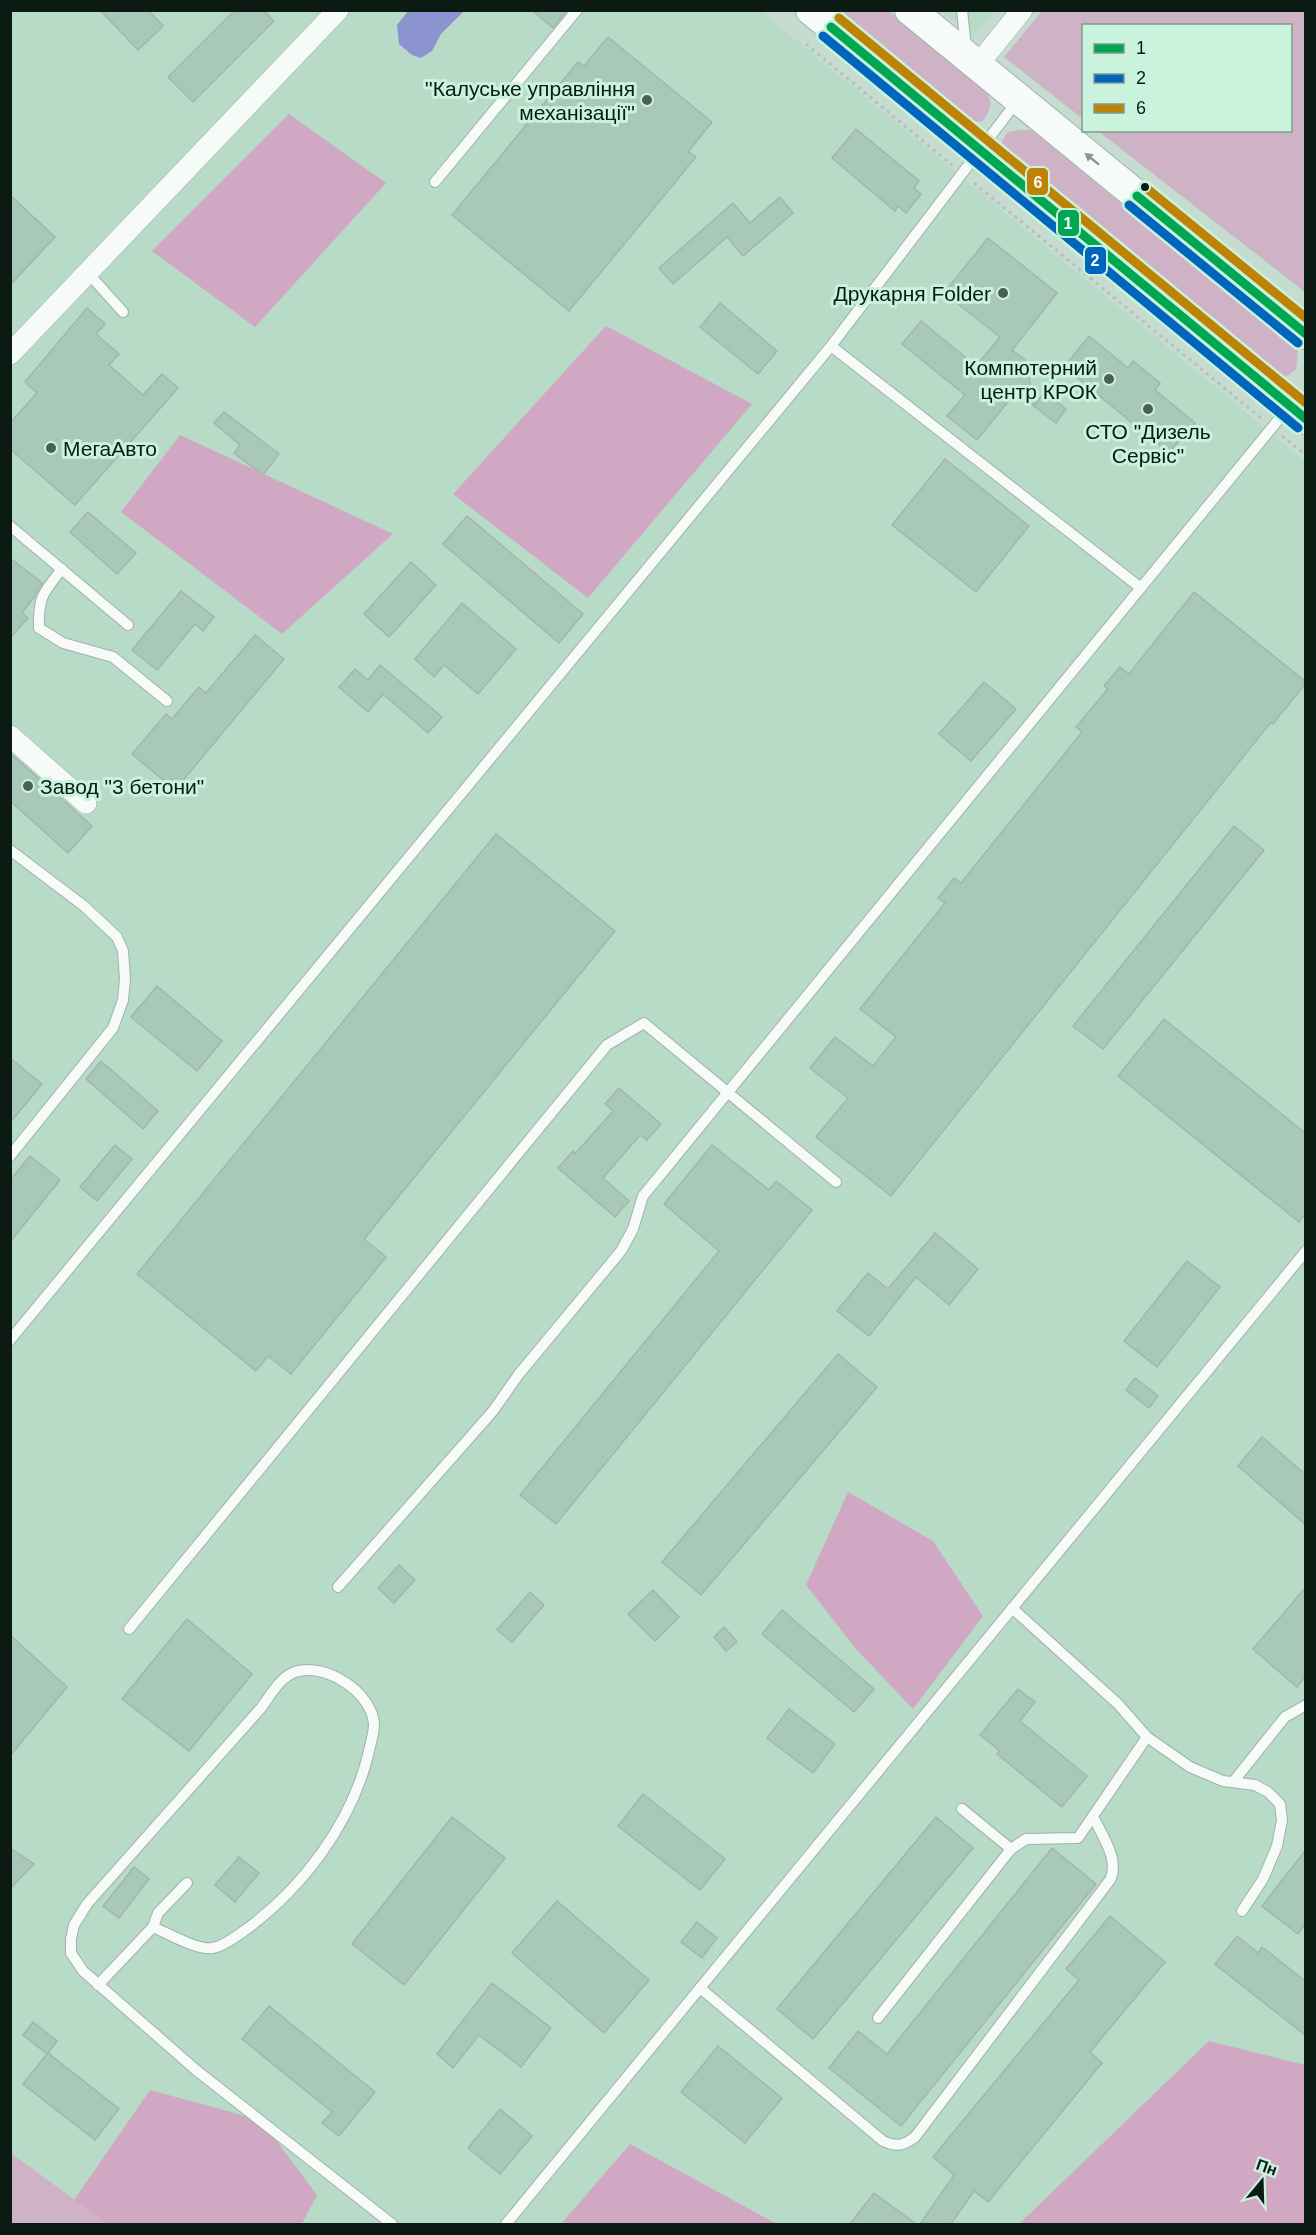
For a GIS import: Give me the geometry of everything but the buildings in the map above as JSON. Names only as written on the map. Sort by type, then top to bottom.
[{"type":"street","points":[[10,354],[338,10]]},
{"type":"street","points":[[811,10],[980,150],[1289,417]]},
{"type":"street","points":[[910,10],[979,56],[1018,99],[1305,334]]},
{"type":"street","points":[[979,56],[1022,10]]},
{"type":"street","points":[[10,736],[86,803]]},
{"type":"lane","points":[[435,182],[577,10]]},
{"type":"lane","points":[[962,10],[979,56]]},
{"type":"lane","points":[[10,1340],[831,346],[1018,99]]},
{"type":"lane","points":[[88,273],[123,312]]},
{"type":"lane","points":[[831,346],[1141,588]]},
{"type":"lane","points":[[338,1587],[493,1411],[519,1374],[621,1251],[633,1228],[643,1196],[1141,588],[1289,417]]},
{"type":"lane","points":[[10,526],[128,625]]},
{"type":"lane","points":[[62,569],[38,606],[39,628],[63,643],[113,657],[167,701]]},
{"type":"lane","points":[[10,850],[84,906],[117,937],[123,951],[125,979],[123,1000],[113,1028],[10,1156]]},
{"type":"lane","points":[[129,1629],[607,1045],[644,1023],[836,1182]]},
{"type":"lane","points":[[506,2224],[1305,1251]]},
{"type":"lane","points":[[1012,1608],[1118,1704],[1147,1737],[1190,1767],[1223,1781],[1255,1785],[1268,1792],[1280,1804],[1282,1820],[1277,1846],[1263,1879],[1242,1911]]},
{"type":"lane","points":[[153,1927],[195,1945],[212,1949],[230,1941],[259,1920],[290,1891],[325,1848],[345,1816],[363,1776],[373,1736],[374,1722],[367,1702],[351,1686],[332,1676],[310,1671],[294,1672],[281,1681],[253,1717],[87,1904],[74,1925],[70,1939],[71,1953],[83,1971],[196,2070],[392,2224]]},
{"type":"lane","points":[[1233,1782],[1286,1717],[1305,1705]]},
{"type":"lane","points":[[878,2018],[1011,1849],[1026,1839],[1078,1838],[1147,1737]]},
{"type":"lane","points":[[962,1809],[1011,1849]]},
{"type":"lane","points":[[700,1988],[883,2141],[894,2146],[905,2145],[915,2138],[1110,1880],[1113,1873],[1113,1858],[1094,1816]]},
{"type":"lane","points":[[98,1985],[153,1927],[158,1913],[188,1882]]},
{"type":"path","points":[[806,44],[961,173],[1289,417],[1305,455]]},
{"type":"path","points":[[979,56],[1082,115]]},
{"type":"path","points":[[1104,132],[1305,291]]},
{"type":"shaded area","points":[[11,11],[761,11],[1305,461],[1305,2224],[108,2224],[11,2153]]},
{"type":"shaded area","points":[[824,11],[889,11],[986,91],[990,103],[986,117],[983,121],[973,122],[955,119]]},
{"type":"shaded area","points":[[941,11],[996,11],[974,35]]},
{"type":"shaded area","points":[[1042,11],[1305,11],[1305,292],[1099,132],[1292,132],[1292,24],[1082,24],[1082,118],[1004,57]]},
{"type":"shaded area","points":[[289,114],[386,183],[255,327],[152,251]]},
{"type":"shaded area","points":[[1031,130],[1287,340],[1298,351],[1296,370],[1279,381],[1002,156],[1002,141],[1008,132]]},
{"type":"shaded area","points":[[606,326],[752,404],[588,598],[453,494]]},
{"type":"shaded area","points":[[180,435],[393,534],[282,634],[121,512]]},
{"type":"shaded area","points":[[848,1492],[933,1541],[983,1616],[913,1709],[856,1649],[806,1585]]},
{"type":"shaded area","points":[[1209,2041],[1305,2065],[1305,2224],[1019,2224]]},
{"type":"shaded area","points":[[150,2090],[261,2120],[317,2195],[302,2224],[108,2224],[74,2200]]},
{"type":"shaded area","points":[[630,2144],[777,2224],[561,2224]]},
{"type":"shaded area","points":[[11,2153],[108,2224],[11,2224]]},
{"type":"water","points":[[408,11],[464,11],[441,34],[432,51],[421,58],[412,55],[399,44],[397,25]]},
{"type":"transit line","name":"6","points":[[839,18],[1306,403]]},
{"type":"transit line","name":"1","points":[[831,27],[1306,419]]},
{"type":"transit line","name":"2","points":[[823,36],[1298,428]]},
{"type":"transit line","name":"6","points":[[1145,187],[1306,318]]},
{"type":"transit line","name":"1","points":[[1137,196],[1306,334]]},
{"type":"transit line","name":"2","points":[[1129,205],[1298,343]]},
{"type":"place","name":"''Калуське управління механізації''","points":[[647,100]]},
{"type":"place","name":"Друкарня Folder","points":[[1003,293]]},
{"type":"place","name":"Компютерний центр КРОК","points":[[1109,379]]},
{"type":"place","name":"СТО \"Дизель Сервіс\"","points":[[1148,409]]},
{"type":"place","name":"МегаАвто","points":[[51,448]]},
{"type":"place","name":"Завод \"3 бетони\"","points":[[28,786]]}]
